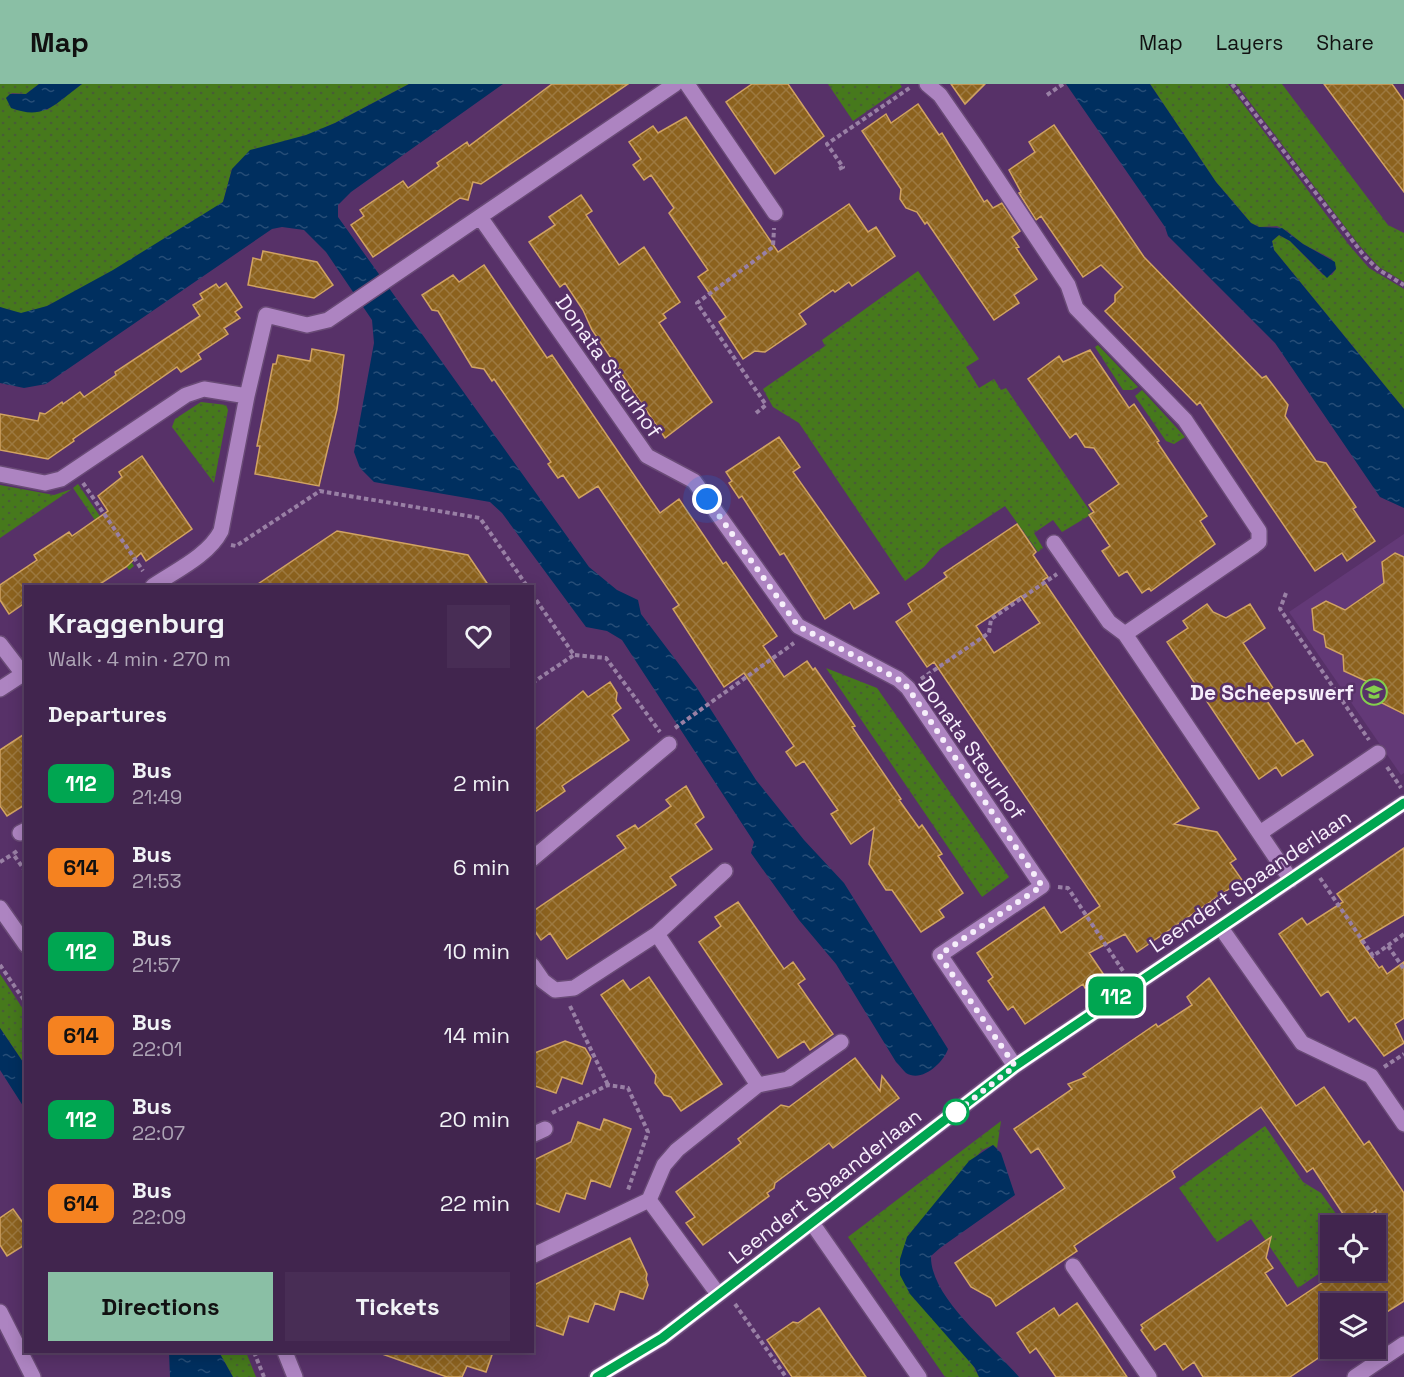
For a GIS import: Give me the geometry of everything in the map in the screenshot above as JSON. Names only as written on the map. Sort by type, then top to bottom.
[{"type":"street","points":[[154,585],[216,541],[221,531],[247,396],[266,315],[317,325],[328,321],[675,84]]},
{"type":"street","points":[[687,84],[775,213]]},
{"type":"street","points":[[927,84],[940,95],[1068,285],[1076,308],[1185,420],[1259,531],[1259,542],[1254,546],[1125,634]]},
{"type":"street","name":"Donata Steurhof","points":[[480,217],[647,456],[694,481],[798,626],[898,679],[908,688],[1042,886]]},
{"type":"street","points":[[0,474],[45,483],[61,480],[186,395],[204,390],[247,396]]},
{"type":"street","points":[[1054,543],[1108,622],[1125,634],[1291,880]]},
{"type":"street","points":[[0,644],[24,673],[0,689]]},
{"type":"street","points":[[534,857],[670,738]]},
{"type":"street","points":[[1260,833],[1378,753]]},
{"type":"street","name":"Leendert Spaanderlaan","points":[[597,1377],[662,1338],[1015,1066],[1404,803]]},
{"type":"street","points":[[534,968],[543,981],[555,990],[574,988],[657,934],[725,871]]},
{"type":"street","points":[[1015,1066],[939,955],[1042,886]]},
{"type":"street","points":[[0,908],[24,942]]},
{"type":"street","points":[[1221,928],[1302,1042],[1371,1076],[1404,1124]]},
{"type":"street","points":[[657,934],[758,1085]]},
{"type":"street","points":[[534,1255],[649,1200],[664,1165],[676,1150],[758,1085],[788,1079],[841,1042]]},
{"type":"street","points":[[649,1200],[721,1292]]},
{"type":"street","points":[[812,1223],[919,1377]]},
{"type":"street","points":[[1073,1266],[1149,1377]]},
{"type":"street","points":[[0,1312],[33,1377]]},
{"type":"street","points":[[1355,1377],[1404,1344]]},
{"type":"street","points":[[285,1353],[295,1377]]},
{"type":"path","points":[[839,169],[843,167],[827,144],[914,84]]},
{"type":"path","points":[[1047,95],[1063,84]]},
{"type":"path","points":[[1232,84],[1365,257],[1379,270],[1404,285]]},
{"type":"path","points":[[756,413],[766,405],[696,303],[773,247],[775,213]]},
{"type":"path","points":[[74,470],[152,585]]},
{"type":"path","points":[[216,541],[236,546],[320,490],[480,518],[526,585]]},
{"type":"path","points":[[908,688],[989,633],[991,619],[1070,566]]},
{"type":"path","points":[[1286,593],[1280,609],[1404,792]]},
{"type":"path","points":[[534,597],[574,655]]},
{"type":"path","points":[[534,682],[574,655],[606,658],[670,738],[712,703],[809,632]]},
{"type":"path","points":[[0,862],[19,849]]},
{"type":"path","points":[[13,854],[24,869]]},
{"type":"path","points":[[1312,866],[1373,956],[1404,934]]},
{"type":"path","points":[[1042,886],[1068,888],[1132,985]]},
{"type":"path","points":[[1388,946],[1404,969]]},
{"type":"path","points":[[0,965],[24,1000]]},
{"type":"path","points":[[561,989],[608,1085]]},
{"type":"path","points":[[539,1132],[552,1112],[608,1085],[628,1088],[648,1132],[627,1193],[632,1208]]},
{"type":"path","points":[[721,1292],[786,1377]]},
{"type":"path","points":[[254,1353],[264,1377]]},
{"type":"shaded area","name":"De Scheepswerf","points":[[1404,534],[1404,773],[1401,775],[1289,612]]},
{"type":"green space","points":[[0,84],[39,84],[26,94],[12,93],[6,98],[47,110],[82,84],[409,84],[335,123],[232,169],[223,202],[88,286],[40,309],[22,313],[0,307]]},
{"type":"green space","points":[[828,84],[900,84],[902,87],[853,121]]},
{"type":"green space","points":[[1150,84],[1228,84],[1349,245],[1369,268],[1404,289],[1404,409],[1274,250],[1272,241],[1279,235],[1290,241],[1323,275],[1332,275],[1336,269],[1332,259],[1303,244],[1277,226],[1259,227],[1251,223],[1216,182]]},
{"type":"green space","points":[[1236,84],[1282,84],[1388,225],[1404,233],[1404,282],[1379,267],[1359,245]]},
{"type":"green space","points":[[918,271],[979,359],[966,367],[979,388],[994,379],[1001,390],[1006,388],[1092,514],[1062,532],[1053,520],[1034,533],[1043,548],[1038,552],[1005,506],[940,549],[924,567],[905,581],[799,423],[773,407],[763,389],[825,346],[822,340]]},
{"type":"green space","points":[[1098,345],[1138,387],[1123,390],[1095,347]]},
{"type":"green space","points":[[1142,390],[1185,437],[1174,444],[1166,441],[1135,396]]},
{"type":"green space","points":[[201,402],[226,405],[228,410],[214,483],[172,427],[175,419]]},
{"type":"green space","points":[[78,484],[134,566],[129,570],[73,488]]},
{"type":"green space","points":[[0,485],[54,495],[72,489],[0,538]]},
{"type":"green space","points":[[826,668],[877,688],[1009,877],[982,897]]},
{"type":"green space","points":[[0,974],[24,1010],[24,1064],[0,1028]]},
{"type":"green space","points":[[1001,1121],[997,1148],[993,1145],[982,1150],[907,1237],[979,1377],[945,1377],[848,1237]]},
{"type":"green space","points":[[1265,1126],[1303,1182],[1321,1193],[1337,1215],[1320,1215],[1320,1273],[1298,1288],[1251,1219],[1217,1242],[1179,1188]]},
{"type":"green space","points":[[220,1353],[246,1353],[256,1377],[233,1377]]},
{"type":"water","points":[[39,84],[82,84],[42,111],[33,112],[11,108],[6,98],[10,94],[26,94]]},
{"type":"water","points":[[409,84],[503,84],[351,192],[338,205],[338,217],[589,567],[617,590],[638,600],[641,614],[697,688],[756,780],[804,840],[844,883],[948,1049],[942,1060],[931,1070],[912,1075],[906,1073],[896,1062],[836,964],[799,920],[751,853],[754,842],[622,640],[607,631],[586,627],[502,513],[490,502],[374,482],[360,468],[354,452],[374,343],[372,320],[326,252],[304,230],[282,227],[272,229],[46,384],[24,388],[0,383],[0,307],[21,313],[47,306],[113,270],[223,202],[232,169],[250,150],[306,135],[335,123]]},
{"type":"water","points":[[1066,84],[1150,84],[1216,182],[1251,223],[1259,227],[1282,228],[1303,244],[1335,262],[1336,269],[1327,278],[1290,241],[1279,235],[1272,241],[1274,250],[1404,409],[1404,508],[1380,497],[1275,343],[1168,236],[1165,227]]},
{"type":"water","points":[[0,1028],[24,1064],[24,1107],[0,1070]]},
{"type":"water","points":[[993,1145],[1001,1153],[1015,1195],[931,1256],[933,1272],[952,1305],[1019,1377],[979,1377],[975,1368],[910,1294],[900,1275],[900,1259],[907,1237],[969,1161]]},
{"type":"water","points":[[169,1353],[220,1353],[233,1377],[170,1377]]},
{"type":"building","points":[[552,84],[628,84],[481,184],[473,182],[468,200],[460,198],[373,257],[351,225],[364,216],[360,210],[403,181],[408,188],[439,166],[437,163],[467,142],[469,146]]},
{"type":"building","points":[[752,84],[788,84],[824,136],[775,174],[726,102]]},
{"type":"building","points":[[951,84],[985,84],[965,104]]},
{"type":"building","points":[[1324,84],[1392,84],[1404,101],[1404,192]]},
{"type":"building","points":[[918,104],[939,135],[942,133],[984,202],[987,200],[993,208],[1002,203],[1020,231],[1012,237],[1019,247],[1016,248],[1037,279],[1014,295],[1019,303],[994,320],[927,222],[925,224],[917,212],[906,208],[900,199],[901,189],[862,131],[886,114],[891,123]]},
{"type":"building","points":[[686,117],[778,252],[849,204],[868,232],[876,227],[895,256],[852,286],[849,282],[835,292],[833,290],[799,314],[806,324],[765,352],[755,351],[743,359],[719,322],[726,317],[698,277],[708,270],[669,213],[674,208],[651,175],[644,180],[633,165],[641,159],[629,142],[653,126],[658,133]]},
{"type":"building","points":[[1054,125],[1144,257],[1262,378],[1266,376],[1288,405],[1285,416],[1316,461],[1326,463],[1356,507],[1353,509],[1375,541],[1347,561],[1342,553],[1315,571],[1200,402],[1197,405],[1105,311],[1115,302],[1115,295],[1123,287],[1101,265],[1083,277],[1041,216],[1036,220],[1019,193],[1021,192],[1009,170],[1035,152],[1029,142]]},
{"type":"building","points":[[581,195],[592,211],[586,215],[619,265],[644,247],[680,302],[663,314],[666,318],[659,323],[712,402],[665,438],[592,330],[583,310],[565,283],[560,287],[529,242],[555,225],[549,217]]},
{"type":"building","points":[[263,251],[317,262],[333,285],[314,298],[248,285],[253,258],[261,260]]},
{"type":"building","points":[[484,265],[547,358],[552,355],[660,513],[679,499],[723,564],[726,562],[777,636],[763,646],[784,677],[807,661],[813,670],[815,668],[855,726],[852,727],[901,799],[899,800],[919,828],[922,825],[942,854],[938,856],[963,893],[939,910],[944,917],[921,932],[892,890],[886,890],[869,864],[874,828],[851,844],[831,814],[838,810],[804,761],[796,766],[786,752],[794,746],[744,673],[724,687],[673,609],[679,605],[598,486],[579,498],[563,475],[558,478],[548,464],[551,462],[494,379],[492,381],[484,369],[472,367],[438,311],[432,310],[422,295],[453,275],[459,282]]},
{"type":"building","points":[[226,283],[242,307],[235,312],[240,318],[224,328],[228,334],[198,354],[201,359],[181,372],[177,367],[48,459],[0,450],[0,414],[38,421],[40,413],[45,414],[80,392],[84,397],[116,375],[115,372],[200,316],[193,305],[203,299],[200,294],[216,284],[219,288]]},
{"type":"building","points":[[312,349],[344,355],[337,409],[319,486],[255,474],[260,446],[257,446],[273,364],[276,364],[278,355],[310,361]]},
{"type":"building","points":[[1090,350],[1129,408],[1134,404],[1159,441],[1157,442],[1207,516],[1200,521],[1215,544],[1151,591],[1149,588],[1142,593],[1127,571],[1119,576],[1102,551],[1110,546],[1089,515],[1094,512],[1089,505],[1119,484],[1094,448],[1085,447],[1076,433],[1070,438],[1028,379],[1059,356],[1063,362]]},
{"type":"building","points":[[779,437],[800,467],[793,472],[879,593],[854,609],[850,602],[825,619],[784,553],[780,555],[742,496],[739,498],[729,483],[732,481],[726,472]]},
{"type":"building","points":[[142,456],[192,529],[146,561],[141,553],[126,567],[99,585],[24,585],[24,603],[9,614],[0,600],[0,585],[37,560],[34,555],[69,532],[72,536],[108,511],[98,496],[122,477],[119,472]]},
{"type":"building","points":[[1017,524],[1036,552],[1033,555],[1048,577],[1043,580],[1199,808],[1174,824],[1217,832],[1236,859],[1230,863],[1242,880],[1137,952],[1125,934],[1089,953],[1104,975],[1085,988],[1083,984],[1025,1024],[1013,1006],[1008,1010],[988,981],[993,977],[977,953],[1044,907],[1061,933],[1100,906],[934,662],[927,667],[896,622],[912,611],[908,604],[947,577],[944,573]],"holes":[[[1021,596],[1040,623],[994,653],[976,626]]]},
{"type":"building","points":[[337,531],[468,555],[488,585],[256,585]]},
{"type":"building","points":[[1395,553],[1404,557],[1404,714],[1380,702],[1379,687],[1344,671],[1343,655],[1326,647],[1324,635],[1314,630],[1312,609],[1326,601],[1345,610],[1384,583],[1382,562]]},
{"type":"building","points":[[1207,604],[1213,612],[1226,618],[1250,604],[1265,628],[1243,643],[1273,688],[1263,695],[1296,744],[1303,740],[1313,755],[1282,776],[1276,767],[1259,779],[1167,642],[1188,628],[1183,621]]},
{"type":"building","points":[[610,682],[617,693],[616,701],[621,708],[612,715],[629,740],[562,786],[565,791],[534,813],[534,730],[583,691],[588,697]]},
{"type":"building","points":[[24,734],[24,805],[7,816],[0,806],[0,750]]},
{"type":"building","points":[[686,786],[704,817],[695,824],[712,849],[670,877],[676,885],[567,959],[550,933],[541,940],[534,930],[534,911],[626,848],[617,836],[635,825],[638,829],[671,806],[666,800]]},
{"type":"building","points":[[1404,848],[1404,915],[1360,941],[1379,968],[1382,966],[1387,974],[1404,962],[1404,1018],[1395,1024],[1404,1043],[1384,1056],[1355,1017],[1349,1022],[1328,991],[1321,996],[1279,934],[1302,918],[1307,925],[1343,902],[1337,894]]},
{"type":"building","points":[[738,902],[784,969],[793,962],[805,979],[798,984],[833,1034],[810,1050],[804,1041],[778,1058],[699,942],[721,926],[715,917]]},
{"type":"building","points":[[649,977],[722,1084],[681,1111],[671,1097],[664,1095],[655,1083],[656,1075],[601,995],[623,980],[630,990]]},
{"type":"building","points":[[1209,978],[1296,1106],[1324,1087],[1364,1145],[1369,1141],[1404,1193],[1404,1301],[1386,1313],[1386,1293],[1320,1293],[1320,1357],[1290,1377],[1203,1377],[1194,1362],[1183,1370],[1165,1343],[1155,1350],[1141,1330],[1143,1328],[1141,1325],[1271,1237],[1266,1258],[1273,1268],[1265,1273],[1287,1306],[1324,1281],[1386,1281],[1386,1215],[1376,1215],[1376,1210],[1368,1215],[1344,1215],[1313,1168],[1307,1172],[1261,1107],[1172,1171],[1175,1177],[1074,1246],[1077,1251],[996,1306],[991,1298],[971,1287],[955,1263],[1065,1188],[1038,1148],[1031,1153],[1014,1129],[1072,1089],[1068,1084],[1086,1077],[1083,1074],[1156,1024],[1158,1027],[1192,1005],[1187,997]]},
{"type":"building","points":[[565,1041],[585,1048],[591,1058],[582,1084],[562,1077],[556,1093],[534,1086],[534,1053]]},
{"type":"building","points":[[855,1058],[880,1091],[882,1076],[899,1098],[833,1148],[829,1143],[775,1183],[774,1188],[767,1193],[769,1196],[703,1245],[686,1223],[695,1217],[676,1192],[741,1143],[738,1139],[781,1105],[789,1107]]},
{"type":"building","points":[[604,1119],[631,1129],[610,1187],[591,1180],[585,1199],[566,1193],[559,1212],[534,1203],[534,1160],[571,1142],[578,1122],[600,1130]]},
{"type":"building","points":[[13,1209],[24,1224],[24,1245],[7,1256],[0,1245],[0,1218]]},
{"type":"building","points":[[630,1238],[647,1274],[648,1285],[643,1299],[620,1291],[614,1310],[595,1303],[588,1322],[569,1316],[563,1335],[534,1325],[534,1285]]},
{"type":"building","points":[[1077,1303],[1127,1377],[1056,1377],[1036,1348],[1030,1353],[1017,1333],[1054,1308],[1059,1316]]},
{"type":"building","points":[[819,1308],[866,1377],[792,1377],[767,1340]]},
{"type":"building","points":[[493,1353],[486,1372],[467,1366],[462,1377],[447,1377],[382,1354]]},
{"type":"bus line","name":"112","points":[[597,1377],[662,1338],[1050,1041],[1404,803]]},
{"type":"place","name":"De Scheepswerf","points":[[1374,692]]},
{"type":"route","points":[[707,499],[798,626],[898,679],[908,688],[1042,886],[939,955],[1015,1066],[951,1116],[956,1112]]}]
